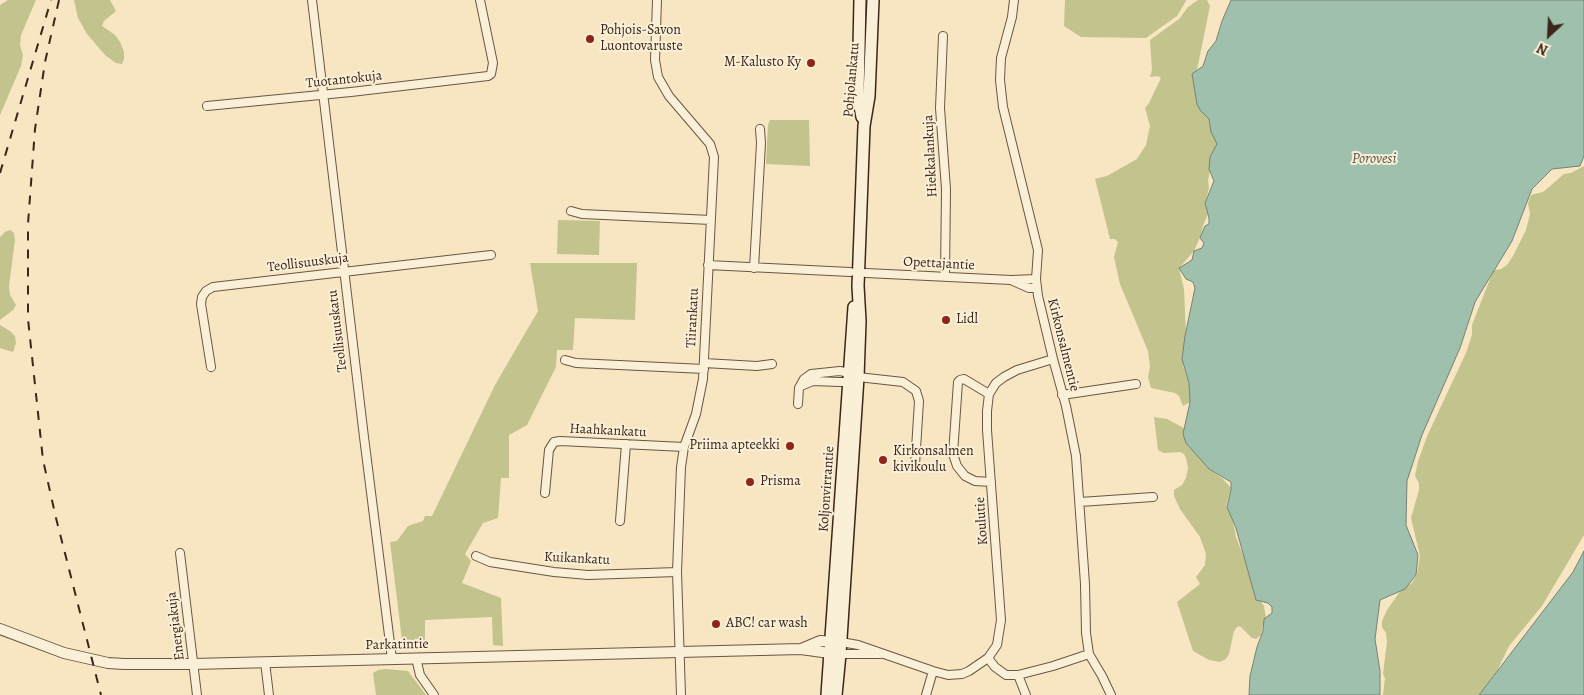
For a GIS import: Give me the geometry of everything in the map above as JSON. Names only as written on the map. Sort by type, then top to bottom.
[{"type":"main road","name":"Pohjolankatu","points":[[860,0],[858,96],[864,126]]},
{"type":"main road","name":"Pohjolankatu","points":[[864,126],[868,96],[873,0]]},
{"type":"main road","name":"Koljonvirrantie","points":[[836,695],[835,654],[852,377],[860,321],[858,286],[864,126]]},
{"type":"main road","name":"Koljonvirrantie","points":[[826,695],[835,654]]},
{"type":"street","name":"Teollisuuskatu","points":[[312,0],[392,659]]},
{"type":"street","name":"Tuotantokuja","points":[[207,106],[483,78],[491,74],[493,63],[480,0]]},
{"type":"street","name":"Tiirankatu","points":[[657,0],[655,60],[658,77],[665,90],[705,137],[714,157],[704,366],[696,414],[684,447],[681,467],[677,572],[681,695]]},
{"type":"street","name":"Kirkonsalmentie","points":[[1014,0],[1012,17],[1001,58],[1000,80],[1003,107],[1038,250],[1037,288],[1074,441],[1080,502],[1086,633],[1089,654],[1111,695]]},
{"type":"street","name":"Hiekkalankuja","points":[[942,36],[940,108],[946,189],[945,276]]},
{"type":"street","points":[[754,268],[761,143],[760,129]]},
{"type":"street","points":[[571,211],[582,214],[711,220]]},
{"type":"street","name":"Teollisuuskuja","points":[[211,367],[201,304],[202,297],[206,291],[214,287],[491,255]]},
{"type":"street","points":[[708,265],[850,272]]},
{"type":"street","name":"Opettajantie","points":[[866,273],[1011,280],[1036,279]]},
{"type":"street","name":"Opettajantie","points":[[1011,280],[1029,288],[1037,288]]},
{"type":"street","points":[[991,482],[975,480],[965,476],[956,466],[953,454],[958,382],[964,379],[989,394],[996,383],[1004,377],[1017,370],[1053,359]]},
{"type":"street","points":[[565,360],[576,363],[704,366],[757,366],[772,364]]},
{"type":"street","points":[[798,404],[799,388],[804,379],[811,374],[830,372],[852,377],[903,382],[916,391],[920,401],[915,465]]},
{"type":"street","points":[[1062,395],[1136,384]]},
{"type":"street","name":"Koulutie","points":[[988,658],[997,645],[1001,620],[987,411],[989,394]]},
{"type":"street","name":"Haahkankatu","points":[[545,493],[548,450],[554,442],[684,447]]},
{"type":"street","points":[[620,521],[626,444]]},
{"type":"street","points":[[1080,502],[1153,497]]},
{"type":"street","name":"Energiakuja","points":[[180,554],[197,695]]},
{"type":"street","name":"Kuikankatu","points":[[476,556],[490,562],[588,575],[677,572]]},
{"type":"street","name":"Parkatintie","points":[[0,630],[64,653],[108,663],[193,664],[800,649],[835,654]]},
{"type":"street","points":[[836,642],[858,645],[933,671],[948,674],[962,674],[988,658],[995,667],[1006,674],[1018,675],[1089,654]]},
{"type":"street","name":"Parkatintie","points":[[800,649],[812,643],[836,642]]},
{"type":"street","points":[[835,654],[889,655]]},
{"type":"street","points":[[416,658],[420,675],[434,695]]},
{"type":"street","points":[[265,662],[269,695]]},
{"type":"street","points":[[926,695],[933,671]]},
{"type":"street","points":[[1018,675],[1026,695]]},
{"type":"green space","points":[[8,0],[36,0],[21,35],[20,45],[23,55],[21,66],[0,115],[0,5]]},
{"type":"green space","points":[[74,0],[110,0],[116,11],[104,21],[102,26],[115,35],[120,42],[124,52],[122,64],[116,63],[105,55],[87,34],[78,18]]},
{"type":"green space","points":[[1065,0],[1186,1],[1177,16],[1146,38],[1081,37],[1064,26]]},
{"type":"green space","points":[[1198,0],[1207,0],[1210,6],[1197,70],[1192,75],[1200,110],[1209,119],[1211,132],[1217,144],[1210,161],[1209,188],[1205,203],[1208,214],[1194,251],[1179,268],[1184,289],[1186,335],[1183,366],[1189,383],[1190,402],[1183,406],[1179,396],[1175,393],[1151,388],[1148,377],[1150,367],[1148,351],[1120,284],[1114,257],[1118,242],[1115,239],[1110,239],[1095,179],[1107,176],[1137,159],[1146,145],[1150,126],[1145,108],[1161,78],[1158,76],[1150,77],[1152,70],[1150,40],[1179,19],[1188,7]]},
{"type":"green space","points":[[770,120],[809,120],[810,166],[766,164],[768,125]]},
{"type":"green space","points":[[1584,166],[1584,535],[1542,606],[1509,646],[1497,671],[1479,695],[1383,695],[1385,678],[1383,674],[1387,642],[1382,621],[1401,590],[1412,583],[1417,574],[1420,556],[1411,518],[1419,490],[1419,483],[1415,476],[1418,461],[1428,434],[1466,353],[1472,335],[1472,325],[1492,274],[1494,270],[1501,269],[1507,265],[1526,230],[1530,214],[1528,203],[1531,195],[1543,192],[1564,174],[1571,173]]},
{"type":"green space","points":[[558,220],[600,221],[599,255],[557,254]]},
{"type":"green space","points":[[10,230],[14,233],[15,240],[9,286],[10,295],[16,305],[13,310],[0,320],[0,237]]},
{"type":"green space","points":[[530,263],[637,263],[635,320],[575,318],[573,350],[557,350],[556,367],[527,425],[509,435],[509,478],[501,478],[498,518],[483,523],[465,554],[471,561],[462,583],[501,598],[503,646],[493,645],[492,617],[425,620],[425,647],[411,647],[402,640],[390,542],[397,541],[408,526],[423,521],[425,516],[432,516],[495,385],[538,311]]},
{"type":"green space","points":[[0,325],[15,336],[16,343],[13,352],[0,348]]},
{"type":"green space","points":[[1154,417],[1167,419],[1184,428],[1209,469],[1223,479],[1231,488],[1226,506],[1232,516],[1236,537],[1245,560],[1256,599],[1264,606],[1266,618],[1264,619],[1261,635],[1256,639],[1252,638],[1238,626],[1234,631],[1229,654],[1226,659],[1220,662],[1209,660],[1193,651],[1177,602],[1200,584],[1196,577],[1205,565],[1206,554],[1200,537],[1180,509],[1174,496],[1174,490],[1182,485],[1186,478],[1188,468],[1186,458],[1180,452],[1164,453],[1158,450]]},
{"type":"green space","points":[[386,669],[408,671],[426,695],[376,695],[373,673]]},
{"type":"water","name":"Porovesi","points":[[1231,0],[1584,0],[1584,156],[1580,166],[1552,169],[1532,189],[1512,241],[1475,302],[1460,348],[1422,435],[1407,481],[1406,525],[1418,555],[1416,575],[1405,589],[1380,600],[1375,639],[1380,671],[1380,695],[1249,695],[1250,676],[1263,631],[1264,619],[1272,613],[1272,607],[1268,603],[1256,600],[1236,528],[1227,507],[1231,482],[1209,469],[1186,443],[1183,434],[1190,402],[1189,383],[1182,359],[1195,288],[1193,282],[1186,279],[1179,268],[1192,260],[1194,251],[1202,248],[1204,243],[1200,238],[1205,226],[1209,224],[1205,203],[1214,181],[1209,169],[1210,157],[1217,144],[1211,132],[1209,119],[1197,104],[1192,74],[1203,66],[1208,51],[1216,41]]},
{"type":"water","points":[[1584,551],[1584,695],[1479,695],[1573,572]]},
{"type":"railway","points":[[0,173],[51,0]]},
{"type":"railway","points":[[59,0],[45,62],[35,129],[28,224],[28,319],[43,460],[101,695]]},
{"type":"place","name":"Pohjois-Savon Luontovaruste","points":[[590,39]]},
{"type":"place","name":"M-Kalusto Ky","points":[[811,63]]},
{"type":"place","name":"Lidl","points":[[946,320]]},
{"type":"place","name":"Priima apteekki","points":[[790,446]]},
{"type":"place","name":"Kirkonsalmen kivikoulu","points":[[883,460]]},
{"type":"place","name":"Prisma","points":[[750,482]]},
{"type":"place","name":"ABC! car wash","points":[[716,624]]}]
